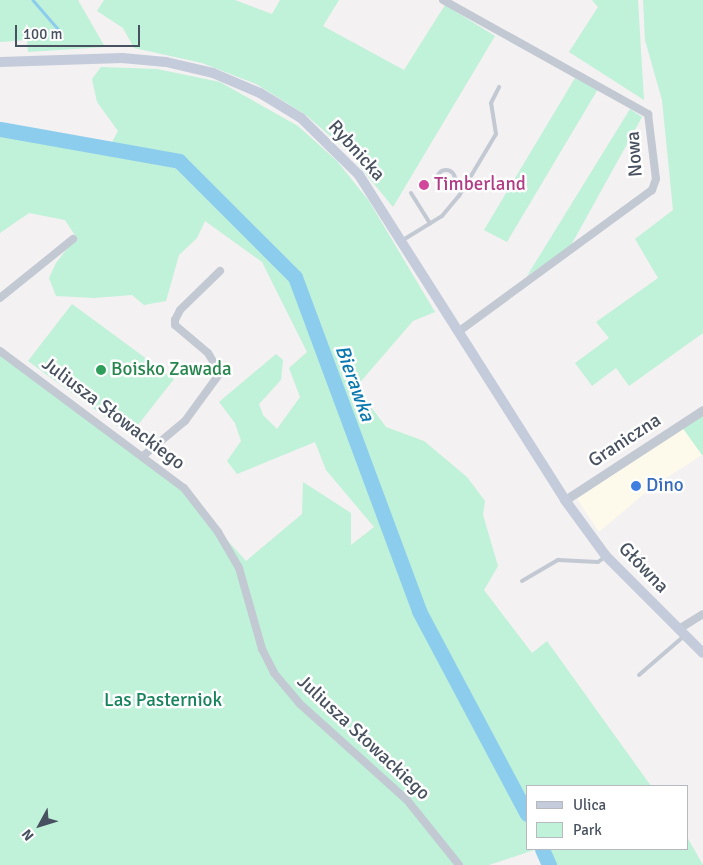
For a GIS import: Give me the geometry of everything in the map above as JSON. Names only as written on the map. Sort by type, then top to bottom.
[{"type":"main road","name":"Rybnicka","points":[[0,62],[141,59],[213,73],[260,93],[300,118],[338,150],[360,175],[404,240],[565,500]]},
{"type":"main road","name":"Główna","points":[[565,500],[606,556],[682,632],[702,649]]},
{"type":"street","name":"Nowa","points":[[443,0],[648,114],[656,179],[652,190],[460,330]]},
{"type":"street","points":[[0,298],[73,239]]},
{"type":"street","points":[[143,456],[185,421],[220,373],[208,353],[175,326],[175,320],[180,310],[220,271]]},
{"type":"street","name":"Juliusza Słowackiego","points":[[0,351],[184,488],[232,553],[245,584],[262,649],[284,686],[407,800],[459,865]]},
{"type":"street","name":"Graniczna","points":[[565,500],[703,410]]},
{"type":"street","points":[[682,632],[703,614]]},
{"type":"lane","points":[[404,240],[448,211],[463,189],[496,134],[491,102],[499,87]]},
{"type":"lane","points":[[446,170],[452,172],[454,184],[450,187],[441,187],[437,180],[438,174],[446,170]]},
{"type":"lane","points":[[454,184],[463,189]]},
{"type":"lane","points":[[411,193],[430,224]]},
{"type":"lane","points":[[522,580],[558,560],[598,562],[606,556]]},
{"type":"lane","points":[[639,675],[682,632]]},
{"type":"shaded area","points":[[682,427],[702,455],[652,487],[599,532],[577,499]]},
{"type":"green space","points":[[0,0],[78,0],[105,47],[28,52],[27,40],[0,42]]},
{"type":"green space","points":[[104,0],[235,0],[272,14],[280,0],[339,0],[323,26],[404,70],[445,5],[495,36],[393,207],[346,150],[306,115],[256,84],[202,63],[134,48],[123,28],[97,11]]},
{"type":"green space","points":[[592,0],[638,0],[644,100],[569,52],[598,7]]},
{"type":"green space","points":[[643,0],[703,0],[703,333],[629,386],[616,368],[592,386],[575,363],[609,338],[596,322],[658,278],[635,239],[673,210],[662,100],[645,40]]},
{"type":"green space","name":"Las Pasterniok","points":[[101,67],[157,69],[220,82],[298,126],[337,161],[369,201],[435,312],[413,321],[356,387],[386,427],[424,441],[467,477],[485,501],[483,515],[498,566],[484,590],[532,653],[547,641],[650,785],[526,785],[526,811],[481,717],[485,739],[526,823],[526,850],[534,850],[489,865],[0,865],[0,354],[179,487],[246,561],[302,514],[303,482],[351,513],[351,545],[374,527],[326,470],[315,442],[237,474],[227,461],[241,441],[235,423],[219,402],[276,354],[283,360],[281,380],[259,404],[263,415],[277,429],[300,397],[289,368],[307,352],[262,262],[205,221],[197,238],[179,255],[166,301],[144,305],[132,295],[94,298],[56,296],[49,278],[56,263],[76,237],[65,220],[29,213],[0,233],[0,133],[106,153],[118,131],[97,102],[92,79]]},
{"type":"green space","points":[[575,78],[598,89],[507,242],[484,230]]},
{"type":"green space","points":[[630,109],[642,117],[570,247],[527,276]]},
{"type":"green space","name":"Boisko Zawada","points":[[72,304],[174,379],[130,435],[28,361]]},
{"type":"green space","points":[[703,415],[703,455],[702,455],[682,427]]},
{"type":"green space","points":[[688,839],[703,865],[549,865],[542,850],[688,850]]},
{"type":"waterway","points":[[33,0],[58,29]]},
{"type":"waterway","name":"Bierawka","points":[[0,129],[179,161],[295,277],[419,611],[526,812]]},
{"type":"waterway","name":"Bierawka","points":[[542,850],[549,865]]},
{"type":"place","name":"Timberland","points":[[424,185]]},
{"type":"place","name":"Boisko Zawada","points":[[101,370]]},
{"type":"place","name":"Dino","points":[[636,486]]}]
